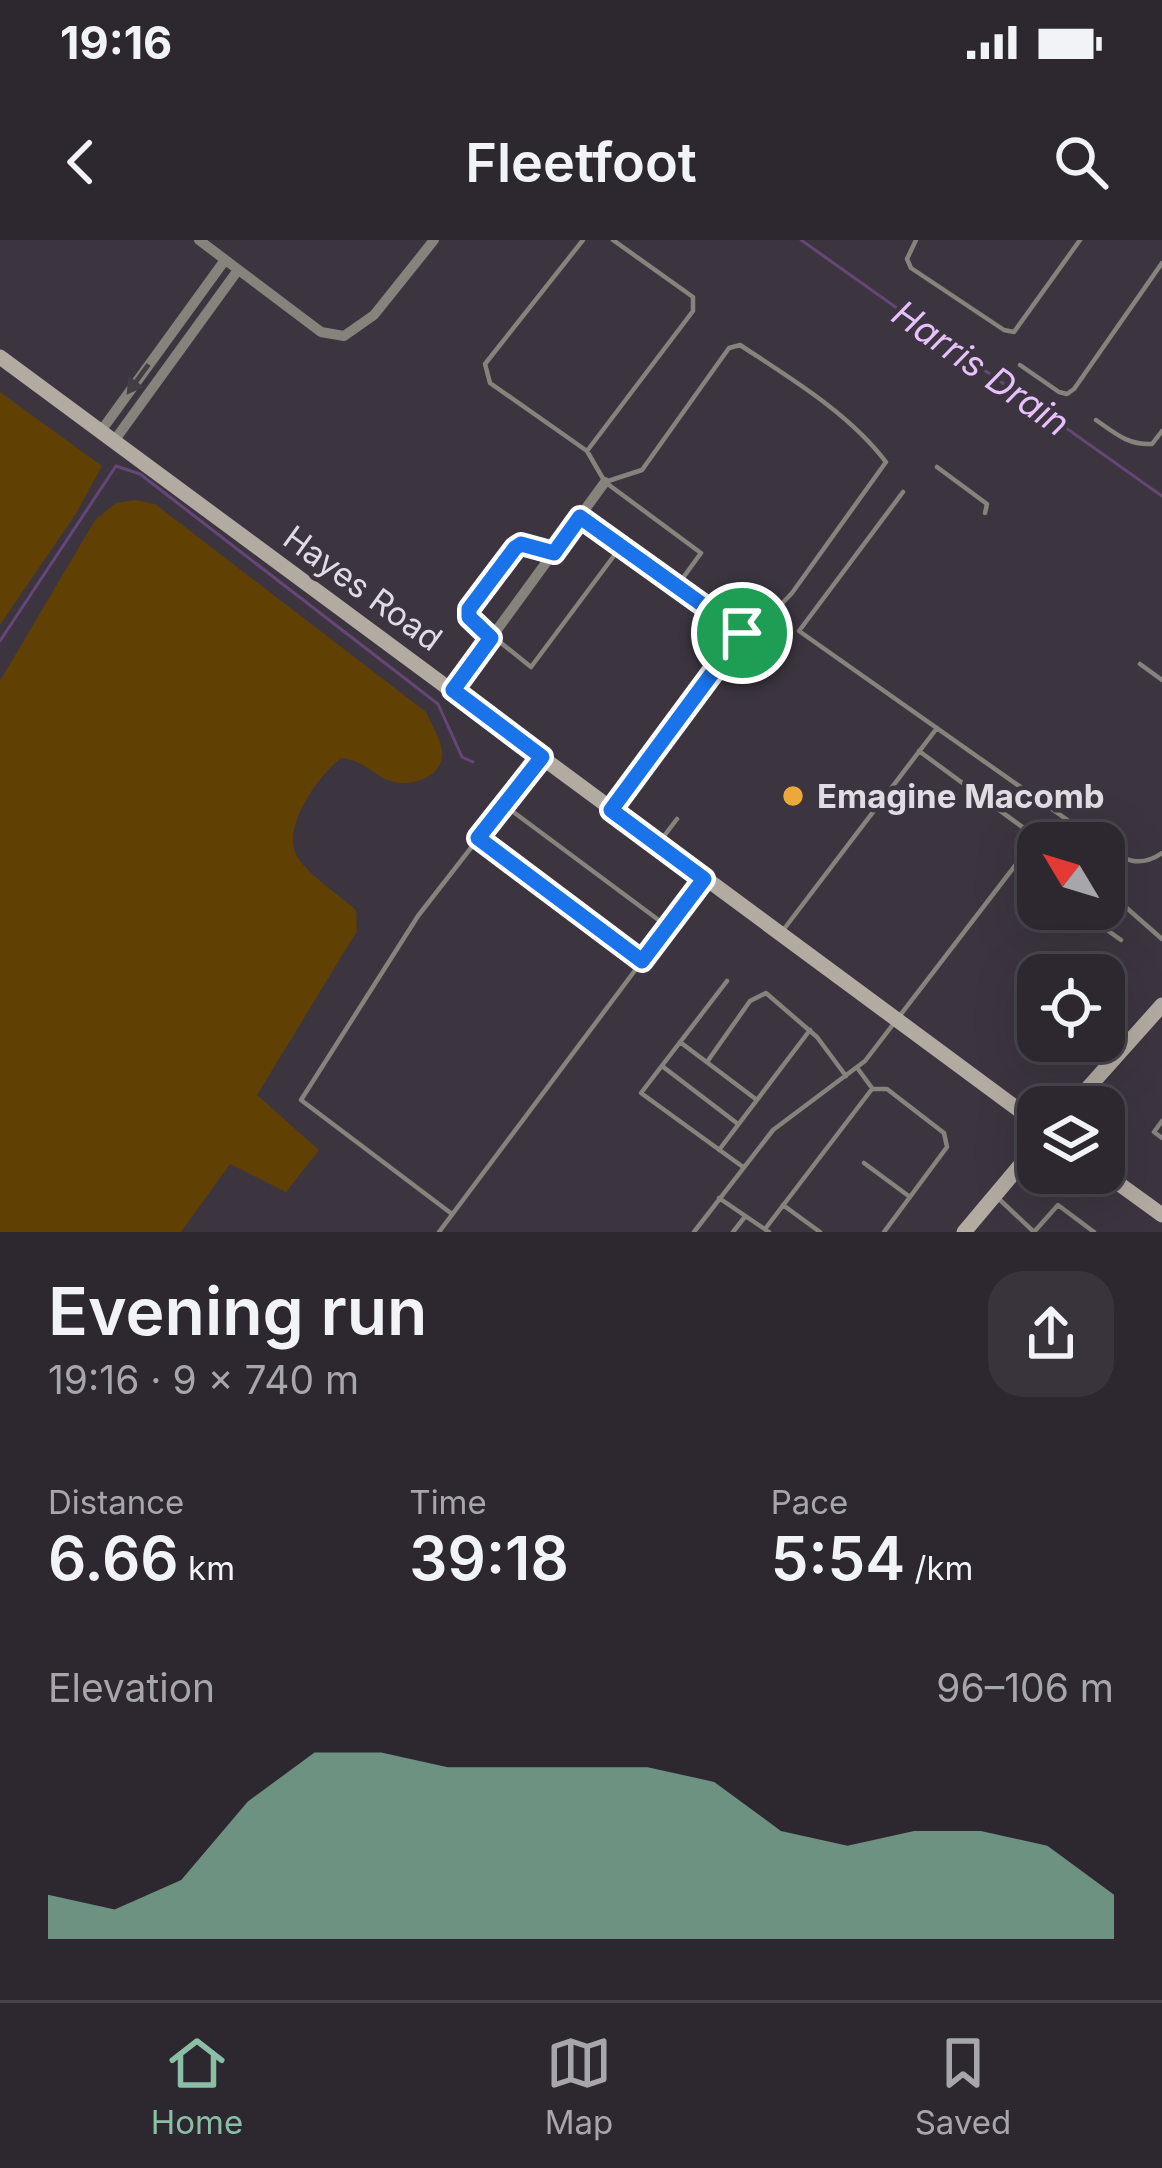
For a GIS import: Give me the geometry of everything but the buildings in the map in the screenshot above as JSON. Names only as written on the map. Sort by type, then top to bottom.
[{"type":"street","points":[[199,240],[321,332],[344,336],[374,315],[434,240]]},
{"type":"street","points":[[107,436],[169,336],[225,260]]},
{"type":"street","points":[[107,436],[183,346],[238,270]]},
{"type":"street","points":[[169,336],[183,346]]},
{"type":"street","name":"Hayes Road","points":[[0,357],[1017,1109]]},
{"type":"street","points":[[453,690],[605,482]]},
{"type":"street","points":[[1090,1086],[1159,1011]]},
{"type":"street","points":[[964,1232],[1017,1169]]},
{"type":"street","points":[[1125,1188],[1162,1215]]},
{"type":"lane","points":[[583,240],[485,364],[490,383],[587,451],[605,482],[701,554],[677,586]]},
{"type":"lane","points":[[587,451],[693,310],[693,297],[613,240]]},
{"type":"lane","points":[[916,240],[907,260],[911,268],[1014,332],[1081,240]]},
{"type":"lane","points":[[1020,365],[1059,392],[1074,389],[1162,263]]},
{"type":"lane","points":[[580,517],[749,638],[792,593],[886,462],[868,438],[740,345],[720,358],[642,470],[605,482]]},
{"type":"lane","points":[[1096,420],[1127,443],[1153,444],[1162,451]]},
{"type":"lane","points":[[1153,444],[1162,430]]},
{"type":"lane","points":[[937,467],[987,503],[985,513]]},
{"type":"lane","points":[[903,492],[799,632],[1071,822]]},
{"type":"lane","points":[[554,553],[521,544],[469,609],[469,617],[491,638],[531,668],[622,545]]},
{"type":"lane","points":[[611,810],[742,633]]},
{"type":"lane","points":[[1140,664],[1162,680]]},
{"type":"lane","points":[[781,934],[938,726]]},
{"type":"lane","points":[[919,751],[1017,823]]},
{"type":"lane","points":[[452,1214],[301,1100],[418,916],[542,757]]},
{"type":"lane","points":[[504,805],[668,927]]},
{"type":"lane","points":[[658,845],[677,819]]},
{"type":"lane","points":[[478,838],[642,961]]},
{"type":"lane","points":[[1125,859],[1139,862],[1162,853]]},
{"type":"lane","points":[[694,1232],[785,1118],[857,1069],[1016,864]]},
{"type":"lane","points":[[439,1232],[704,879]]},
{"type":"lane","points":[[1125,906],[1162,939]]},
{"type":"lane","points":[[1107,930],[1121,940]]},
{"type":"lane","points":[[727,980],[641,1093],[742,1167]]},
{"type":"lane","points":[[707,1063],[759,994],[766,993],[809,1030],[846,1076]]},
{"type":"lane","points":[[719,1150],[809,1030]]},
{"type":"lane","points":[[680,1042],[757,1100]]},
{"type":"lane","points":[[662,1066],[738,1124]]},
{"type":"lane","points":[[857,1069],[872,1089]]},
{"type":"lane","points":[[872,1089],[887,1089],[944,1133],[946,1148],[884,1232]]},
{"type":"lane","points":[[719,1198],[767,1231],[872,1089]]},
{"type":"lane","points":[[1162,1121],[1154,1132],[1162,1138]]},
{"type":"lane","points":[[864,1163],[910,1197]]},
{"type":"lane","points":[[994,1196],[1034,1232],[1058,1205],[1094,1232]]},
{"type":"lane","points":[[783,1205],[820,1232]]},
{"type":"lane","points":[[733,1232],[746,1216]]},
{"type":"shaded area","points":[[0,392],[102,466],[77,512],[0,625]]},
{"type":"shaded area","points":[[116,503],[155,504],[426,712],[440,741],[442,758],[427,778],[401,783],[341,758],[313,789],[297,818],[293,846],[298,858],[356,910],[357,931],[257,1095],[319,1150],[286,1192],[230,1164],[181,1232],[0,1232],[0,681],[95,520]]},
{"type":"waterway","name":"Harris Drain","points":[[801,240],[1162,496]]},
{"type":"waterway","points":[[0,641],[116,466],[140,474],[438,704],[462,757],[473,762]]},
{"type":"place","name":"Emagine Macomb","points":[[793,796]]},
{"type":"route","points":[[580,517],[742,633],[611,810],[704,879],[642,961],[478,838],[542,757],[453,690],[491,638],[469,617],[469,609],[515,548],[521,544],[554,553],[580,517]]}]
